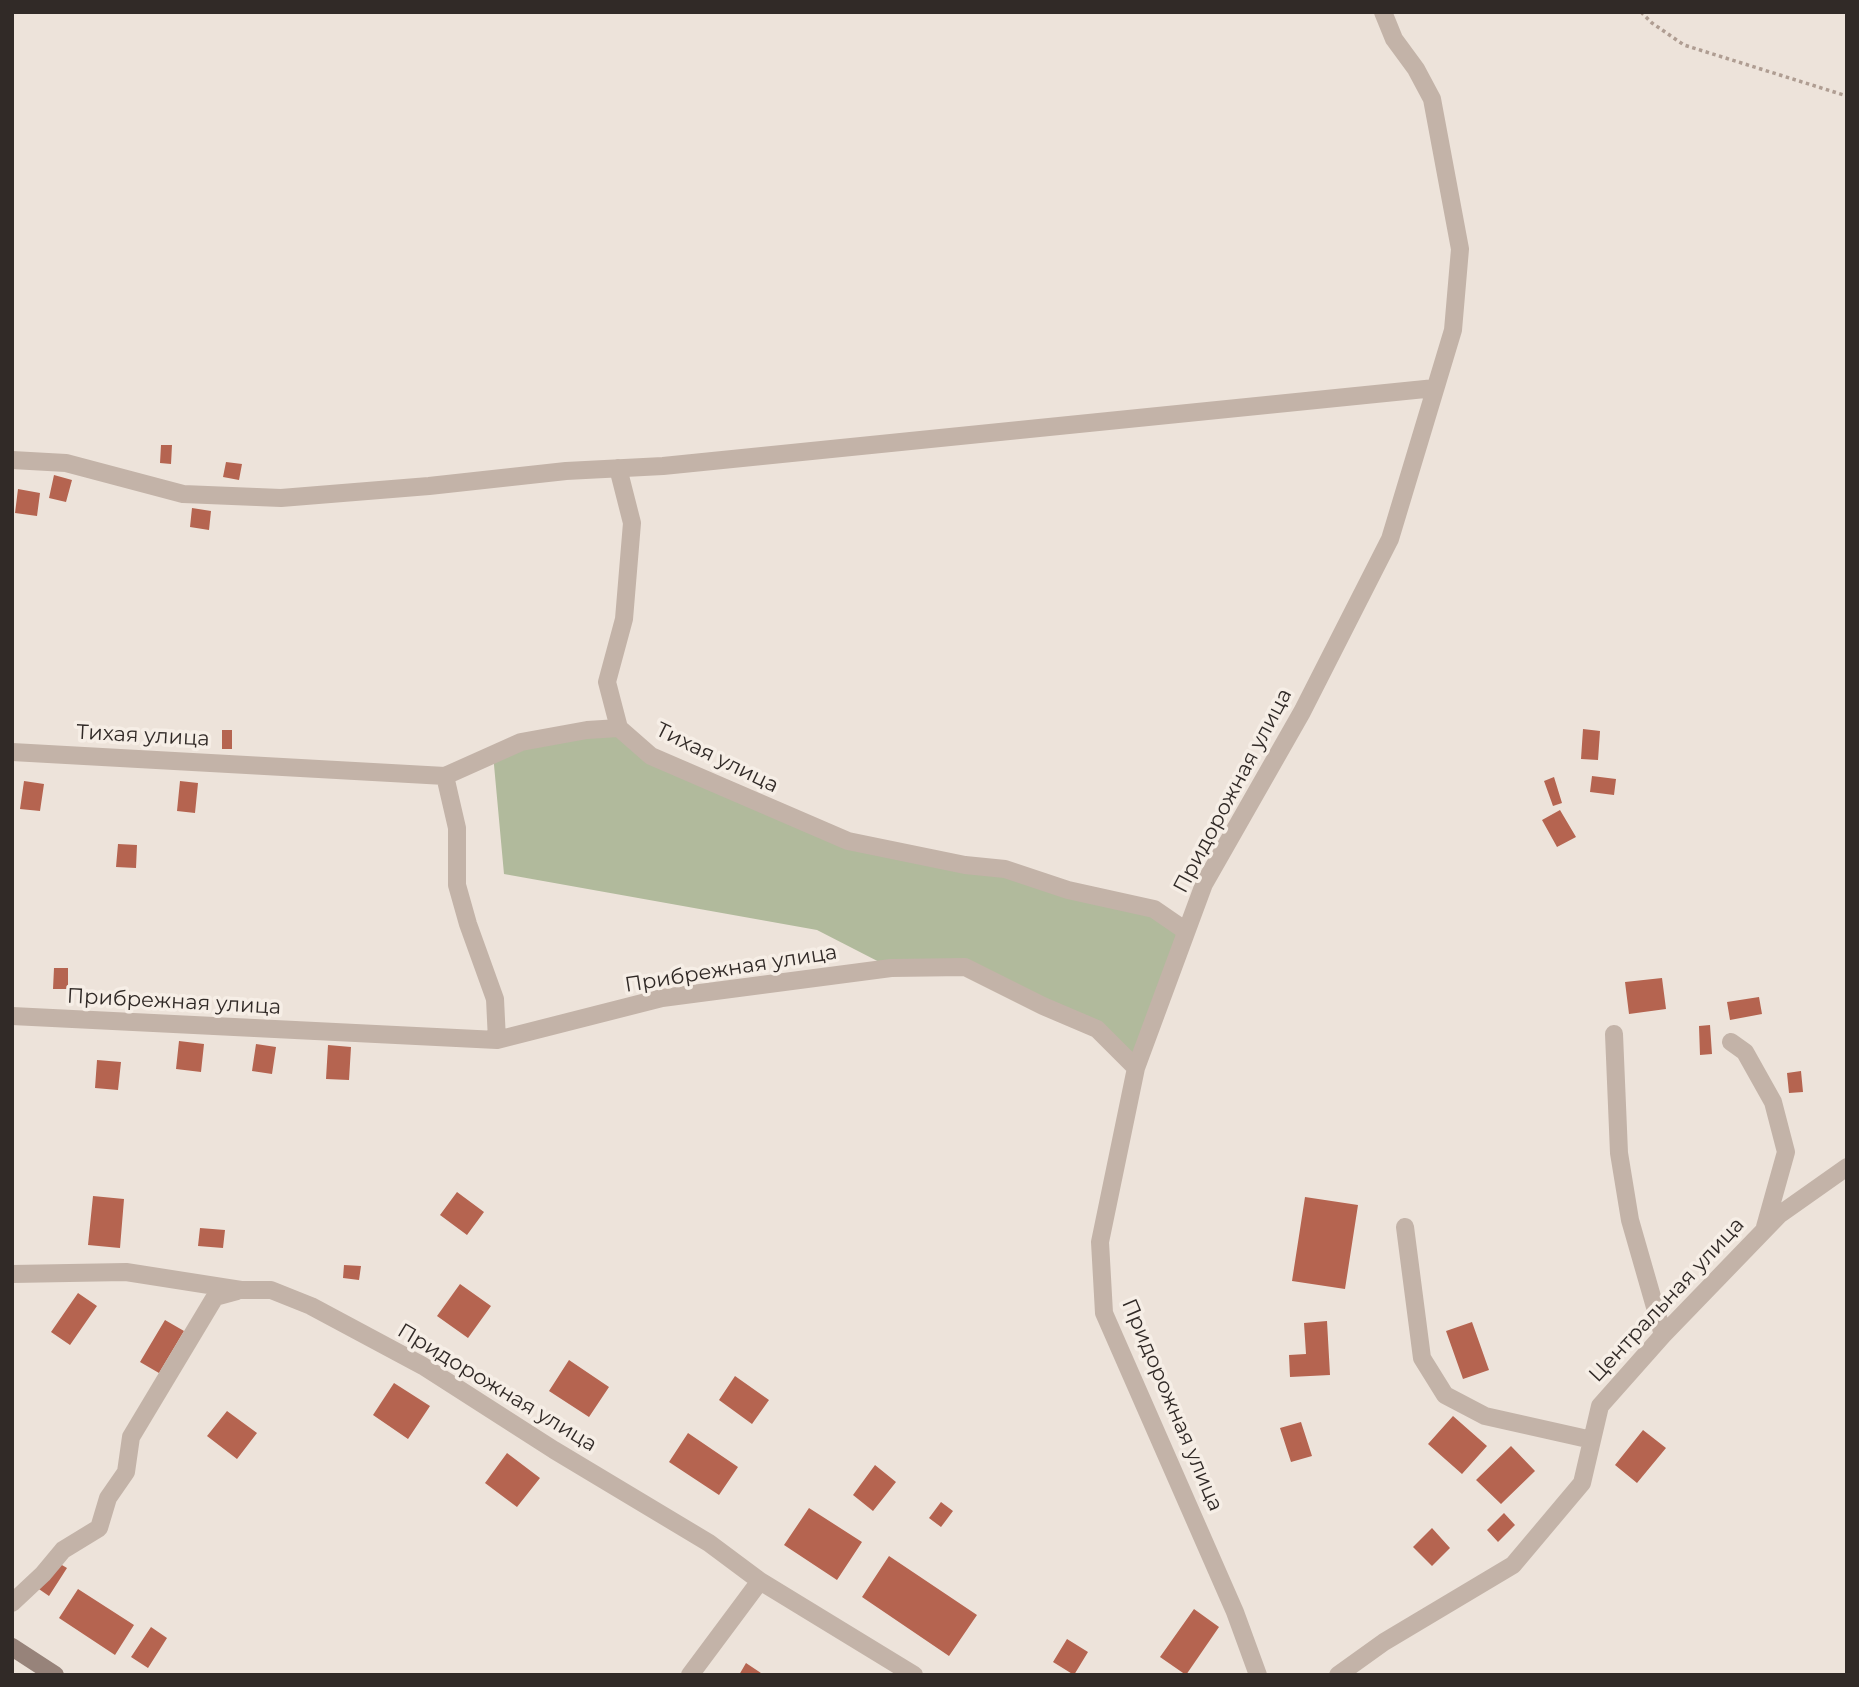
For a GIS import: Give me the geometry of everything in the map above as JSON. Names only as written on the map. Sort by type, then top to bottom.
[{"type":"street","name":"Придорожная улица","points":[[1258,1675],[1235,1612],[1104,1313],[1100,1242],[1136,1068],[1204,884],[1302,712],[1390,539],[1452,330],[1460,249],[1432,99],[1416,69],[1394,39],[1383,12]]},
{"type":"street","points":[[12,460],[66,463],[183,494],[281,498],[618,468],[1435,388]]},
{"type":"street","points":[[618,468],[632,523],[624,619],[607,682],[619,728]]},
{"type":"street","name":"Тихая улица","points":[[12,752],[445,776],[521,742],[587,730],[619,728],[650,756],[848,841],[965,865],[1005,869],[1068,890],[1154,909],[1186,931]]},
{"type":"street","points":[[445,776],[457,828],[457,885],[495,999],[496,1040]]},
{"type":"street","name":"Прибрежная улица","points":[[12,1016],[496,1040],[662,998],[891,968],[965,967],[1043,1006],[1097,1029],[1136,1068]]},
{"type":"street","points":[[1614,1034],[1619,1153],[1630,1220],[1663,1335]]},
{"type":"street","points":[[1731,1042],[1745,1052],[1773,1102],[1786,1152],[1764,1230]]},
{"type":"street","name":"Центральная улица","points":[[1338,1675],[1384,1642],[1513,1565],[1582,1483],[1600,1406],[1663,1335],[1779,1215],[1847,1167]]},
{"type":"street","points":[[1405,1227],[1422,1358],[1445,1395],[1485,1416],[1592,1440]]},
{"type":"street","name":"Придорожная улица","points":[[12,1274],[126,1272],[241,1290],[271,1290],[311,1306],[424,1366],[554,1450],[709,1543],[760,1581],[914,1675]]},
{"type":"street","points":[[12,1603],[43,1574],[63,1550],[99,1528],[108,1498],[125,1472],[131,1437],[215,1297],[241,1290]]},
{"type":"street","points":[[690,1675],[760,1581]]},
{"type":"street","points":[[12,1647],[55,1675]]},
{"type":"path","points":[[1642,12],[1652,23],[1684,45],[1847,96]]},
{"type":"green space","points":[[619,728],[651,756],[848,841],[1154,909],[1186,931],[1136,1068],[1097,1029],[965,967],[891,968],[817,930],[504,874],[493,754]]},
{"type":"building","points":[[161,445],[172,445],[171,464],[160,463]]},
{"type":"building","points":[[226,462],[242,464],[239,480],[223,477]]},
{"type":"building","points":[[54,475],[72,480],[66,502],[49,498]]},
{"type":"building","points":[[18,489],[40,493],[37,516],[15,513]]},
{"type":"building","points":[[192,508],[211,511],[209,530],[190,527]]},
{"type":"building","points":[[1583,729],[1600,731],[1598,760],[1581,759]]},
{"type":"building","points":[[222,730],[232,730],[232,749],[222,749]]},
{"type":"building","points":[[1592,776],[1616,779],[1614,795],[1590,792]]},
{"type":"building","points":[[1554,777],[1562,803],[1553,806],[1544,781]]},
{"type":"building","points":[[24,781],[44,784],[40,811],[20,809]]},
{"type":"building","points":[[180,781],[198,783],[195,813],[177,811]]},
{"type":"building","points":[[1560,810],[1576,837],[1557,847],[1542,820]]},
{"type":"building","points":[[118,844],[137,845],[136,868],[116,867]]},
{"type":"building","points":[[54,968],[68,968],[68,989],[53,989]]},
{"type":"building","points":[[1662,978],[1666,1009],[1629,1014],[1625,982]]},
{"type":"building","points":[[1759,997],[1762,1014],[1730,1020],[1727,1002]]},
{"type":"building","points":[[1710,1025],[1712,1054],[1700,1055],[1699,1026]]},
{"type":"building","points":[[179,1041],[204,1044],[201,1072],[176,1069]]},
{"type":"building","points":[[256,1044],[276,1047],[272,1074],[252,1071]]},
{"type":"building","points":[[328,1045],[351,1047],[349,1080],[326,1079]]},
{"type":"building","points":[[97,1060],[121,1062],[118,1090],[95,1088]]},
{"type":"building","points":[[1801,1071],[1803,1092],[1789,1093],[1787,1073]]},
{"type":"building","points":[[457,1192],[484,1212],[467,1235],[440,1215]]},
{"type":"building","points":[[93,1196],[124,1199],[120,1248],[88,1245]]},
{"type":"building","points":[[1305,1197],[1358,1205],[1345,1289],[1292,1281]]},
{"type":"building","points":[[200,1228],[225,1230],[223,1248],[198,1246]]},
{"type":"building","points":[[344,1265],[361,1266],[359,1280],[343,1278]]},
{"type":"building","points":[[460,1284],[491,1306],[468,1338],[437,1316]]},
{"type":"building","points":[[78,1293],[97,1306],[70,1345],[51,1332]]},
{"type":"building","points":[[165,1320],[184,1331],[159,1373],[140,1362]]},
{"type":"building","points":[[1327,1321],[1330,1375],[1290,1377],[1289,1355],[1306,1354],[1304,1323]]},
{"type":"building","points":[[1472,1322],[1489,1370],[1463,1379],[1446,1331]]},
{"type":"building","points":[[569,1360],[609,1387],[589,1417],[549,1391]]},
{"type":"building","points":[[735,1376],[769,1400],[752,1424],[719,1400]]},
{"type":"building","points":[[394,1383],[430,1406],[408,1439],[373,1415]]},
{"type":"building","points":[[227,1411],[257,1433],[237,1459],[207,1436]]},
{"type":"building","points":[[1453,1416],[1487,1446],[1462,1474],[1428,1444]]},
{"type":"building","points":[[1301,1422],[1312,1456],[1291,1462],[1280,1428]]},
{"type":"building","points":[[1643,1430],[1666,1448],[1637,1483],[1615,1465]]},
{"type":"building","points":[[688,1433],[738,1467],[719,1495],[669,1462]]},
{"type":"building","points":[[1511,1446],[1535,1471],[1501,1504],[1476,1480]]},
{"type":"building","points":[[507,1453],[540,1478],[517,1507],[485,1483]]},
{"type":"building","points":[[875,1465],[896,1482],[873,1511],[853,1495]]},
{"type":"building","points":[[941,1502],[953,1511],[941,1527],[929,1518]]},
{"type":"building","points":[[809,1508],[862,1542],[837,1580],[784,1545]]},
{"type":"building","points":[[1504,1513],[1515,1525],[1498,1542],[1487,1530]]},
{"type":"building","points":[[1432,1528],[1450,1548],[1432,1566],[1413,1547]]},
{"type":"building","points":[[889,1556],[977,1615],[949,1656],[862,1597]]},
{"type":"building","points":[[50,1558],[67,1568],[49,1596],[33,1585]]},
{"type":"building","points":[[78,1589],[134,1625],[115,1655],[59,1618]]},
{"type":"building","points":[[1194,1609],[1219,1627],[1186,1675],[1160,1657]]},
{"type":"building","points":[[151,1627],[167,1638],[148,1668],[131,1657]]},
{"type":"building","points":[[1067,1639],[1088,1652],[1074,1675],[1053,1662]]},
{"type":"building","points":[[746,1663],[764,1675],[739,1675]]}]
